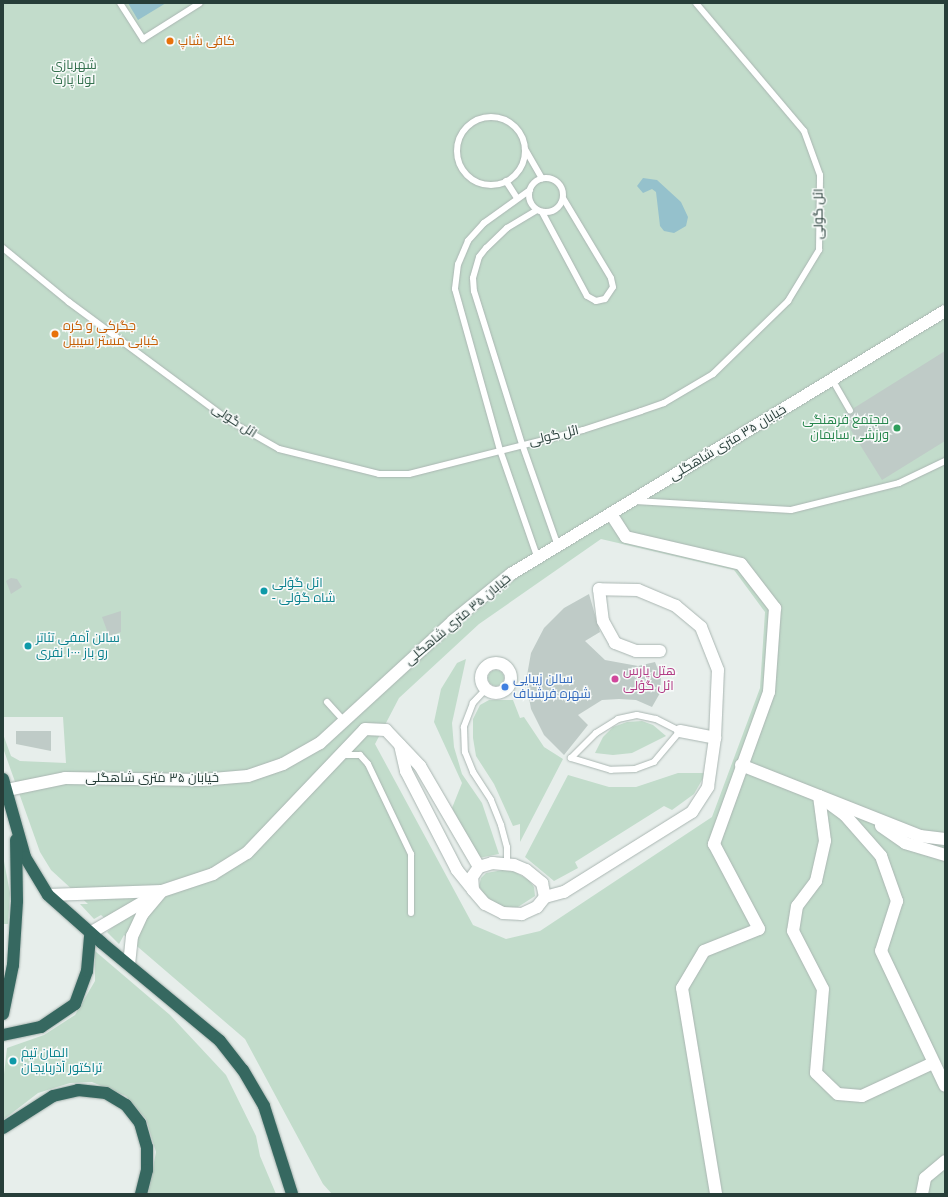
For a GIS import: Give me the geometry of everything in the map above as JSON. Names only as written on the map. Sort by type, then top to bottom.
[{"type":"highway","points":[[3,779],[8,790],[15,827],[25,857],[48,895],[90,933],[220,1041],[243,1070],[264,1106],[292,1194]]},
{"type":"highway","points":[[3,1014],[13,958],[16,901],[15,827]]},
{"type":"highway","points":[[3,1034],[41,1027],[75,1004],[87,971],[90,933]]},
{"type":"highway","points":[[3,1128],[52,1096],[78,1090],[106,1093],[126,1105],[140,1123],[147,1147],[147,1170],[140,1194]]},
{"type":"street","name":"خیابان ۳۵ متری شاهگلی","points":[[8,790],[65,778],[201,780],[248,776],[283,764],[320,743],[453,621],[511,574],[833,381],[945,311]]},
{"type":"street","points":[[612,514],[626,537],[741,564],[775,608],[769,692],[741,765],[714,844],[759,928],[704,951],[682,988],[716,1194]]},
{"type":"street","points":[[400,744],[406,771],[457,870],[485,904],[503,913],[522,914],[537,907],[545,897],[564,892],[692,812],[708,787],[715,738],[718,670],[711,648],[701,627],[676,606],[638,590],[599,589],[603,621],[614,643],[636,650],[660,651]]},
{"type":"street","points":[[90,933],[162,891],[213,874],[247,853],[365,730],[386,730],[420,766],[479,867]]},
{"type":"street","points":[[680,731],[715,738]]},
{"type":"street","points":[[741,765],[920,836],[945,838]]},
{"type":"street","points":[[818,796],[825,841],[816,881],[797,906],[793,931],[823,989],[816,1072],[838,1094],[862,1096],[933,1063]]},
{"type":"street","points":[[818,796],[845,815],[881,856],[897,901],[880,951],[945,1086]]},
{"type":"street","points":[[859,812],[905,843],[945,855]]},
{"type":"street","points":[[473,890],[472,877],[479,867],[492,863],[507,863],[526,870],[542,883],[545,897]]},
{"type":"street","points":[[48,895],[162,891]]},
{"type":"street","points":[[129,964],[132,936],[142,915],[162,891]]},
{"type":"street","points":[[922,1194],[925,1178],[945,1161]]},
{"type":"lane","points":[[120,3],[144,39],[200,3]]},
{"type":"lane","name":"ائل گولی","points":[[3,248],[69,302],[230,420],[278,449],[378,474],[409,474],[522,444],[583,430],[664,404],[714,374],[788,301],[819,250],[820,175],[804,131],[696,3]]},
{"type":"lane","points":[[525,149],[520,168],[506,182],[485,184],[467,175],[457,156],[460,136],[474,120],[497,117],[517,128],[525,149],[542,179],[557,183],[563,198],[611,278],[613,287],[605,299],[596,301],[587,296],[540,211],[530,201],[530,190]]},
{"type":"lane","points":[[538,559],[500,450],[456,299],[455,277],[468,241],[484,223],[530,190],[542,179]]},
{"type":"lane","points":[[506,182],[517,198]]},
{"type":"lane","points":[[558,546],[522,444],[474,291],[473,278],[479,257],[486,248],[507,228],[540,211],[554,210],[563,198]]},
{"type":"lane","points":[[833,381],[850,410]]},
{"type":"lane","points":[[632,501],[791,510],[899,483],[945,461]]},
{"type":"lane","points":[[484,690],[473,703],[464,727],[465,752],[473,772],[491,800],[501,825],[507,847],[507,863]]},
{"type":"lane","points":[[327,702],[344,721]]},
{"type":"lane","points":[[637,715],[656,719],[680,731],[654,762],[635,769],[611,770],[571,758],[596,733],[618,719],[637,715]]},
{"type":"lane","points":[[341,755],[360,755],[368,764],[411,854],[412,913]]},
{"type":"green space","name":"ائل گؤلی - شاه گؤلی","points":[[3,3],[945,3],[945,1194],[332,1194],[323,1184],[245,1039],[124,935],[119,944],[107,932],[114,926],[101,915],[94,919],[80,904],[88,904],[51,870],[40,852],[3,748],[3,734],[11,756],[20,761],[66,763],[63,717],[3,717]],"holes":[[[601,539],[734,570],[765,612],[760,688],[712,817],[540,931],[506,939],[473,925],[375,744],[399,698],[479,624]]]},
{"type":"green space","points":[[466,659],[452,723],[454,747],[462,774],[482,803],[499,854],[479,858],[452,808],[462,783],[434,722],[441,689],[457,663]]},
{"type":"green space","points":[[493,670],[499,670],[504,675],[502,684],[499,686],[493,686],[488,681],[488,675]]},
{"type":"green space","points":[[489,700],[513,700],[520,718],[524,717],[544,747],[563,759],[520,842],[520,824],[513,826],[494,784],[476,756],[473,738],[473,719],[480,705]]},
{"type":"green space","points":[[642,721],[653,725],[666,736],[632,753],[613,755],[595,753],[603,737],[613,727],[627,722]]},
{"type":"green space","points":[[678,773],[706,773],[694,794],[672,810],[664,806],[575,862],[578,868],[554,881],[525,857],[568,775],[609,787],[636,787]]},
{"type":"green space","points":[[3,856],[10,893],[8,924],[3,924]]},
{"type":"green space","points":[[503,870],[515,872],[529,880],[534,887],[535,896],[518,907],[506,909],[493,903],[484,895],[479,886],[481,878],[486,873]]},
{"type":"green space","points":[[95,951],[170,1015],[226,1075],[256,1136],[260,1156],[276,1194],[148,1194],[156,1152],[146,1119],[126,1096],[92,1082],[70,1083],[38,1093],[3,1120],[3,1083],[7,1048],[44,1035],[75,1015],[95,981]]},
{"type":"water","points":[[128,3],[166,3],[138,20]]},
{"type":"water","points":[[643,178],[657,180],[681,202],[688,217],[686,226],[674,233],[664,231],[660,226],[656,192],[652,189],[643,193],[637,186]]},
{"type":"building","name":"مجتمع فرهنگی ورزشی سایمان","points":[[945,351],[945,441],[882,480],[842,416],[846,412],[853,414],[854,408]]},
{"type":"building","points":[[11,578],[17,579],[22,587],[11,594],[6,581]]},
{"type":"building","points":[[589,594],[600,632],[585,641],[605,660],[638,666],[655,662],[661,677],[660,693],[652,707],[636,700],[602,700],[578,715],[588,725],[564,755],[544,735],[531,709],[526,681],[531,653],[544,628],[564,608]]},
{"type":"building","points":[[121,611],[121,632],[109,636],[102,617]]},
{"type":"building","points":[[16,731],[51,731],[51,751],[16,744]]},
{"type":"place","name":"کافی شاپ","points":[[170,41]]},
{"type":"place","name":"جگرکی و کره کبابی مستر سیبیل","points":[[55,334]]},
{"type":"place","name":"مجتمع فرهنگی ورزشی سایمان","points":[[897,428]]},
{"type":"place","name":"ائل گؤلی - شاه گؤلی","points":[[264,591]]},
{"type":"place","name":"سالن آمفی تئاتر رو باز ۱۰۰۰ نفری","points":[[28,646]]},
{"type":"place","name":"هتل پارس ائل گؤلی","points":[[615,679]]},
{"type":"place","name":"سالن زیبایی شهره فرشباف","points":[[505,687]]},
{"type":"place","name":"المان تیم تراکتور آذربایجان","points":[[13,1061]]},
{"type":"park label","name":"شهربازی لونا پارک","points":[[74,74]]}]
